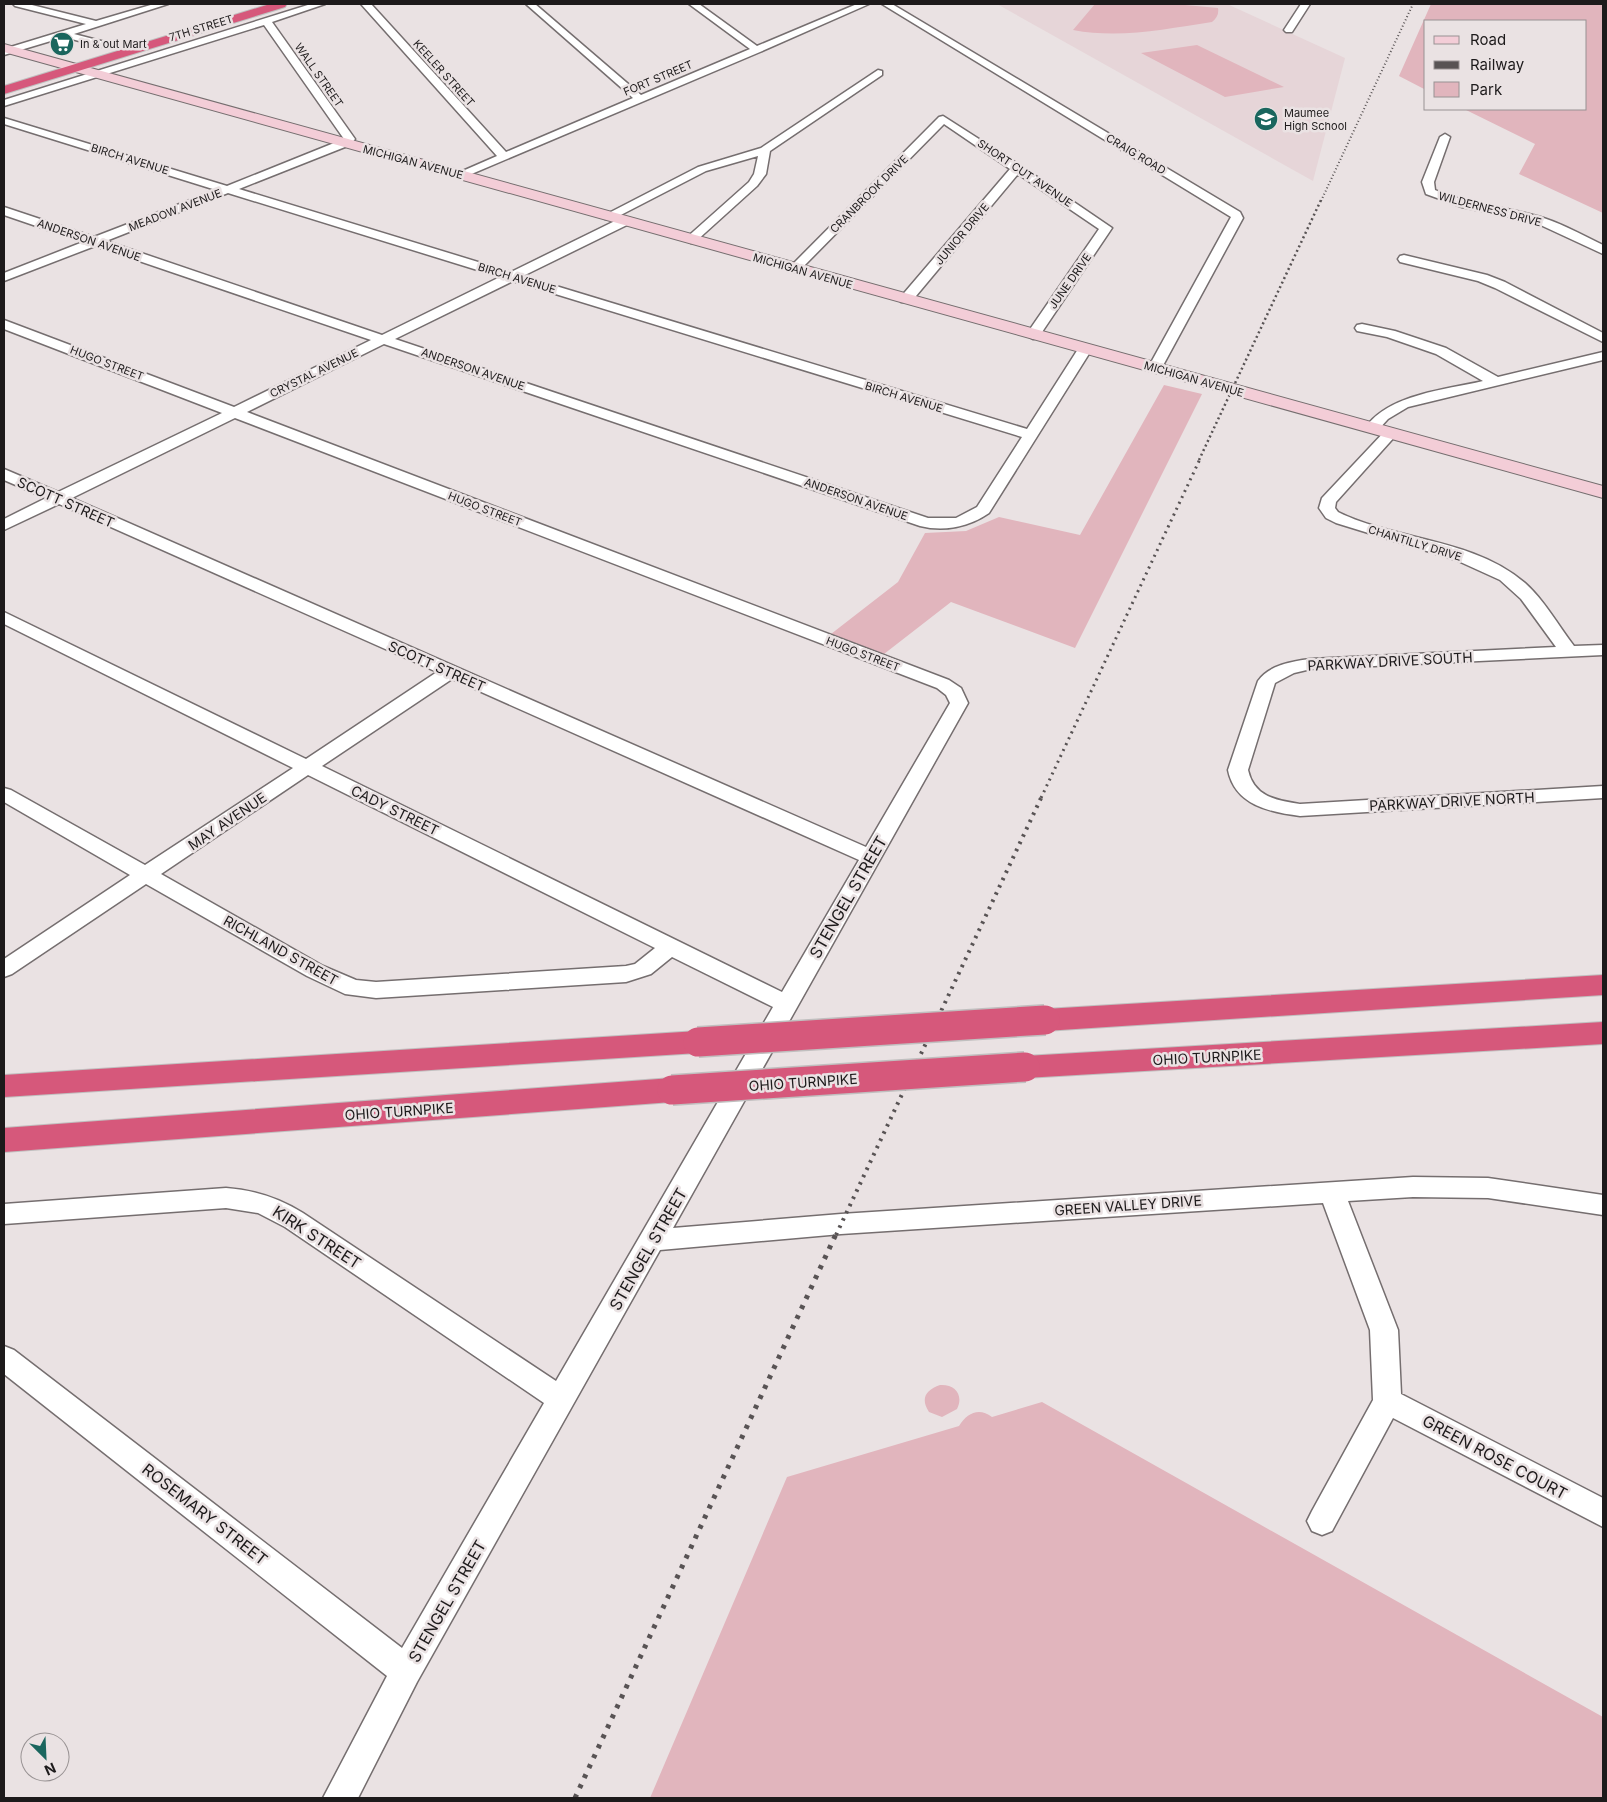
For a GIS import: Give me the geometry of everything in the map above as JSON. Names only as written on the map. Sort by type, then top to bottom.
[{"type":"highway","points":[[4,90],[67,66],[259,4]]},
{"type":"highway","points":[[4,82],[67,66],[281,4]]},
{"type":"highway","points":[[4,1086],[1603,985]]},
{"type":"highway","name":"OHIO TURNPIKE","points":[[4,1140],[672,1090],[1603,1033]]},
{"type":"street","points":[[18,4],[95,24]]},
{"type":"street","points":[[5,50],[163,4]]},
{"type":"street","name":"7TH STREET","points":[[4,103],[320,4]]},
{"type":"street","name":"KEELER STREET","points":[[366,4],[504,157]]},
{"type":"street","points":[[530,4],[640,100]]},
{"type":"street","points":[[693,4],[757,50]]},
{"type":"street","name":"FORT STREET","points":[[462,176],[864,4]]},
{"type":"street","name":"CRAIG ROAD","points":[[886,4],[1236,215],[1237,218],[1156,368]]},
{"type":"street","points":[[1289,30],[1305,4]]},
{"type":"street","name":"WALL STREET","points":[[266,21],[350,139],[346,143]]},
{"type":"street","points":[[62,34],[102,44]]},
{"type":"street","name":"MICHIGAN AVENUE","points":[[5,50],[1603,492]]},
{"type":"street","name":"CRYSTAL AVENUE","points":[[4,525],[511,276],[617,218],[702,168],[765,150],[878,73]]},
{"type":"street","name":"SHORT CUT AVENUE","points":[[943,119],[1106,228]]},
{"type":"street","name":"CRANBROOK DRIVE","points":[[795,268],[943,119]]},
{"type":"street","name":"BIRCH AVENUE","points":[[4,121],[1030,436]]},
{"type":"street","name":"WILDERNESS DRIVE","points":[[1445,137],[1428,182],[1430,192],[1446,199],[1548,224],[1603,250]]},
{"type":"street","name":"MEADOW AVENUE","points":[[4,277],[346,143]]},
{"type":"street","points":[[691,239],[753,184],[760,174],[765,150]]},
{"type":"street","name":"JUNIOR DRIVE","points":[[906,299],[1017,168]]},
{"type":"street","name":"ANDERSON AVENUE","points":[[4,210],[926,523],[942,524],[970,520],[983,510],[1030,436]]},
{"type":"street","name":"JUNE DRIVE","points":[[1033,335],[1106,228]]},
{"type":"street","points":[[1404,259],[1482,278],[1500,285],[1603,338]]},
{"type":"street","name":"HUGO STREET","points":[[4,324],[943,684],[954,692],[959,702]]},
{"type":"street","points":[[1362,328],[1441,351],[1496,382]]},
{"type":"street","points":[[1030,436],[1085,349]]},
{"type":"street","points":[[1372,428],[1383,416],[1403,404],[1603,356]]},
{"type":"street","name":"CHANTILLY DRIVE","points":[[1391,433],[1328,501],[1327,508],[1332,515],[1342,520],[1469,559],[1504,575],[1520,587],[1568,652]]},
{"type":"street","name":"SCOTT STREET","points":[[4,474],[870,857]]},
{"type":"street","name":"CADY STREET","points":[[4,617],[787,1004]]},
{"type":"street","name":"PARKWAY DRIVE SOUTH","points":[[1300,810],[1270,805],[1247,791],[1238,781],[1238,770],[1268,681],[1276,674],[1288,668],[1311,664],[1603,650]]},
{"type":"street","name":"MAY AVENUE","points":[[4,969],[450,672]]},
{"type":"street","name":"STENGEL STREET","points":[[340,1798],[406,1671],[959,702]]},
{"type":"street","name":"PARKWAY DRIVE NORTH","points":[[1300,810],[1603,792]]},
{"type":"street","name":"RICHLAND STREET","points":[[4,794],[315,971],[353,988],[376,990],[626,974],[643,969],[670,947]]},
{"type":"street","name":"GREEN VALLEY DRIVE","points":[[653,1240],[831,1225],[1413,1187],[1488,1188],[1603,1205]]},
{"type":"street","points":[[1322,1521],[1387,1401],[1384,1330],[1331,1191]]},
{"type":"street","name":"KIRK STREET","points":[[4,1214],[226,1198],[251,1200],[274,1207],[562,1400]]},
{"type":"street","name":"ROSEMARY STREET","points":[[4,1358],[406,1671]]},
{"type":"street","name":"GREEN ROSE COURT","points":[[1387,1401],[1603,1514]]},
{"type":"shaded area","name":"Maumee High School","points":[[997,4],[1227,4],[1345,58],[1313,181]]},
{"type":"green space","points":[[1095,4],[1174,4],[1218,8],[1218,12],[1212,22],[1160,30],[1108,34],[1073,30]]},
{"type":"green space","points":[[1431,4],[1603,4],[1603,213],[1519,174],[1535,144],[1466,110],[1587,110],[1587,20],[1424,20],[1424,89],[1399,76]]},
{"type":"green space","points":[[1197,45],[1284,87],[1225,97],[1141,53]]},
{"type":"green space","points":[[1164,385],[1202,394],[1075,648],[951,602],[884,654],[831,634],[898,582],[925,533],[966,531],[999,517],[1080,535]]},
{"type":"green space","points":[[940,1385],[954,1388],[959,1395],[957,1409],[942,1417],[929,1412],[925,1403],[928,1392]]},
{"type":"green space","points":[[1042,1402],[1603,1717],[1603,1798],[650,1798],[787,1477],[959,1426],[974,1413],[982,1412],[992,1417]]},
{"type":"railway","points":[[1321,201],[1413,4]]},
{"type":"railway","points":[[1199,460],[1321,200]]},
{"type":"railway","points":[[1041,798],[1200,459]]},
{"type":"railway","points":[[836,1235],[1042,796]]},
{"type":"railway","points":[[575,1798],[836,1234]]},
{"type":"place","name":"In & out Mart","points":[[62,44]]},
{"type":"place","name":"Maumee High School","points":[[1266,119]]}]
